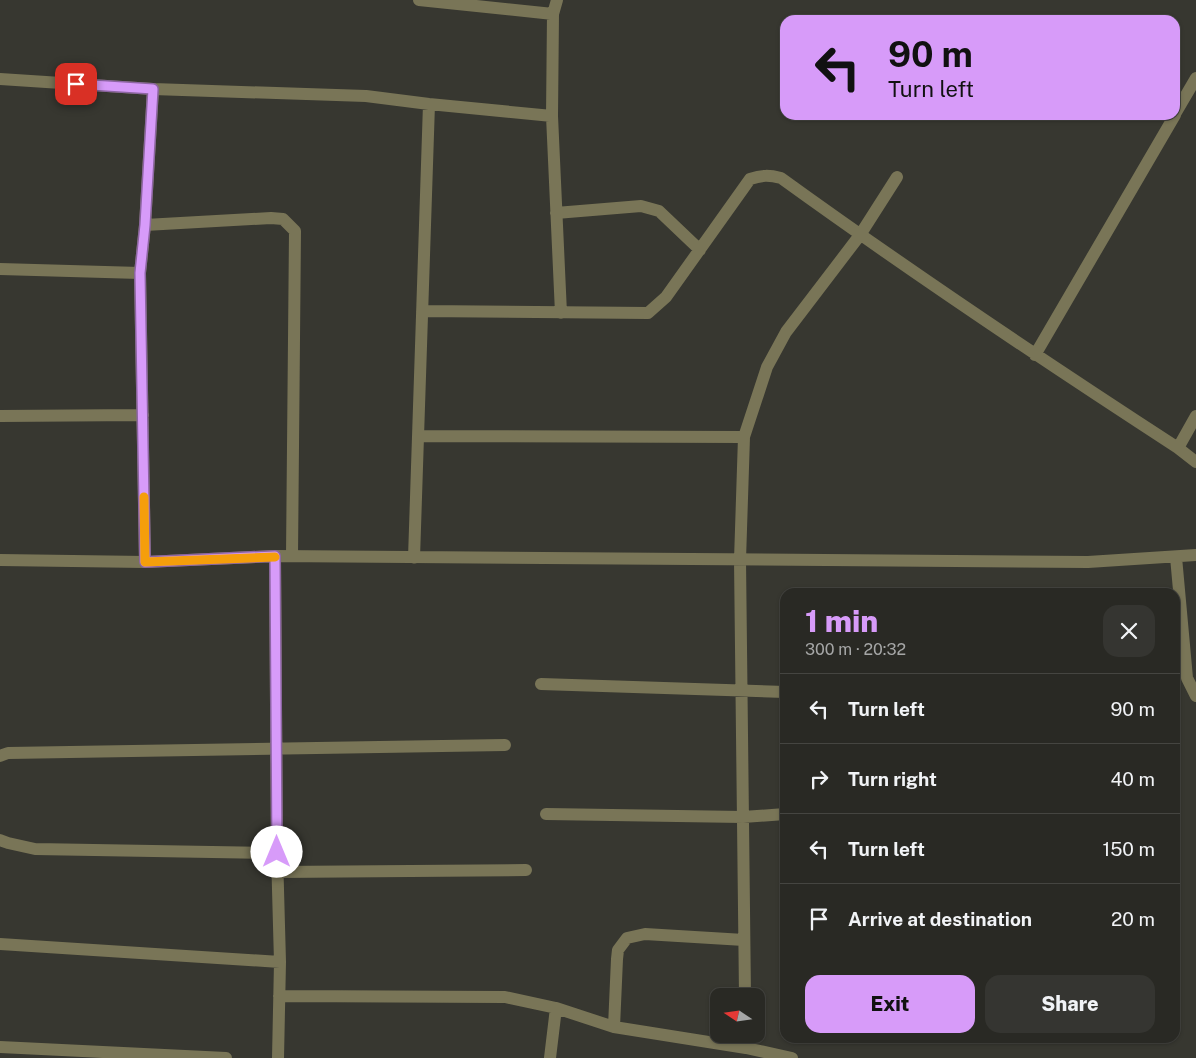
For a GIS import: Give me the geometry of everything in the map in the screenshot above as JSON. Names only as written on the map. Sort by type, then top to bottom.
[{"type":"street","points":[[420,0],[553,14]]},
{"type":"street","points":[[557,0],[553,14],[552,116],[561,312]]},
{"type":"street","points":[[1180,106],[1196,78]]},
{"type":"street","points":[[0,79],[153,89],[366,96],[552,116]]},
{"type":"street","points":[[145,562],[140,273],[145,225],[153,89]]},
{"type":"street","points":[[414,558],[429,104]]},
{"type":"street","points":[[1035,355],[1172,120]]},
{"type":"street","points":[[422,311],[648,313],[666,297],[750,179],[765,174],[781,178],[860,236],[1035,355],[1178,448],[1196,462]]},
{"type":"street","points":[[745,988],[740,560],[744,437],[767,367],[786,332],[860,236],[897,177]]},
{"type":"street","points":[[556,213],[642,206],[659,211],[700,250]]},
{"type":"street","points":[[145,225],[271,218],[283,219],[295,232],[292,556]]},
{"type":"street","points":[[0,269],[140,273]]},
{"type":"street","points":[[0,416],[143,416]]},
{"type":"street","points":[[1178,448],[1196,416]]},
{"type":"street","points":[[418,436],[744,437]]},
{"type":"street","points":[[0,560],[145,562],[292,556],[1088,562],[1196,555]]},
{"type":"street","points":[[275,556],[277,872],[280,962],[278,1058]]},
{"type":"street","points":[[1176,556],[1179,588]]},
{"type":"street","points":[[1180,600],[1187,678],[1196,696]]},
{"type":"street","points":[[541,684],[780,692]]},
{"type":"street","points":[[0,756],[8,753],[505,745]]},
{"type":"street","points":[[546,814],[743,817],[780,814]]},
{"type":"street","points":[[0,840],[35,849],[277,852]]},
{"type":"street","points":[[277,872],[526,870]]},
{"type":"street","points":[[614,1026],[618,950],[627,938],[645,934],[744,940]]},
{"type":"street","points":[[0,944],[280,962]]},
{"type":"street","points":[[279,996],[505,997],[556,1008],[614,1026],[746,1048],[792,1058]]},
{"type":"street","points":[[550,1058],[556,1008]]},
{"type":"street","points":[[746,1043],[746,1048]]},
{"type":"street","points":[[0,1047],[226,1058]]},
{"type":"slow traffic","points":[[144,497],[145,562],[275,557]]},
{"type":"route","points":[[76,84],[153,89],[145,225],[140,273],[145,562],[275,556],[277,852]]}]
